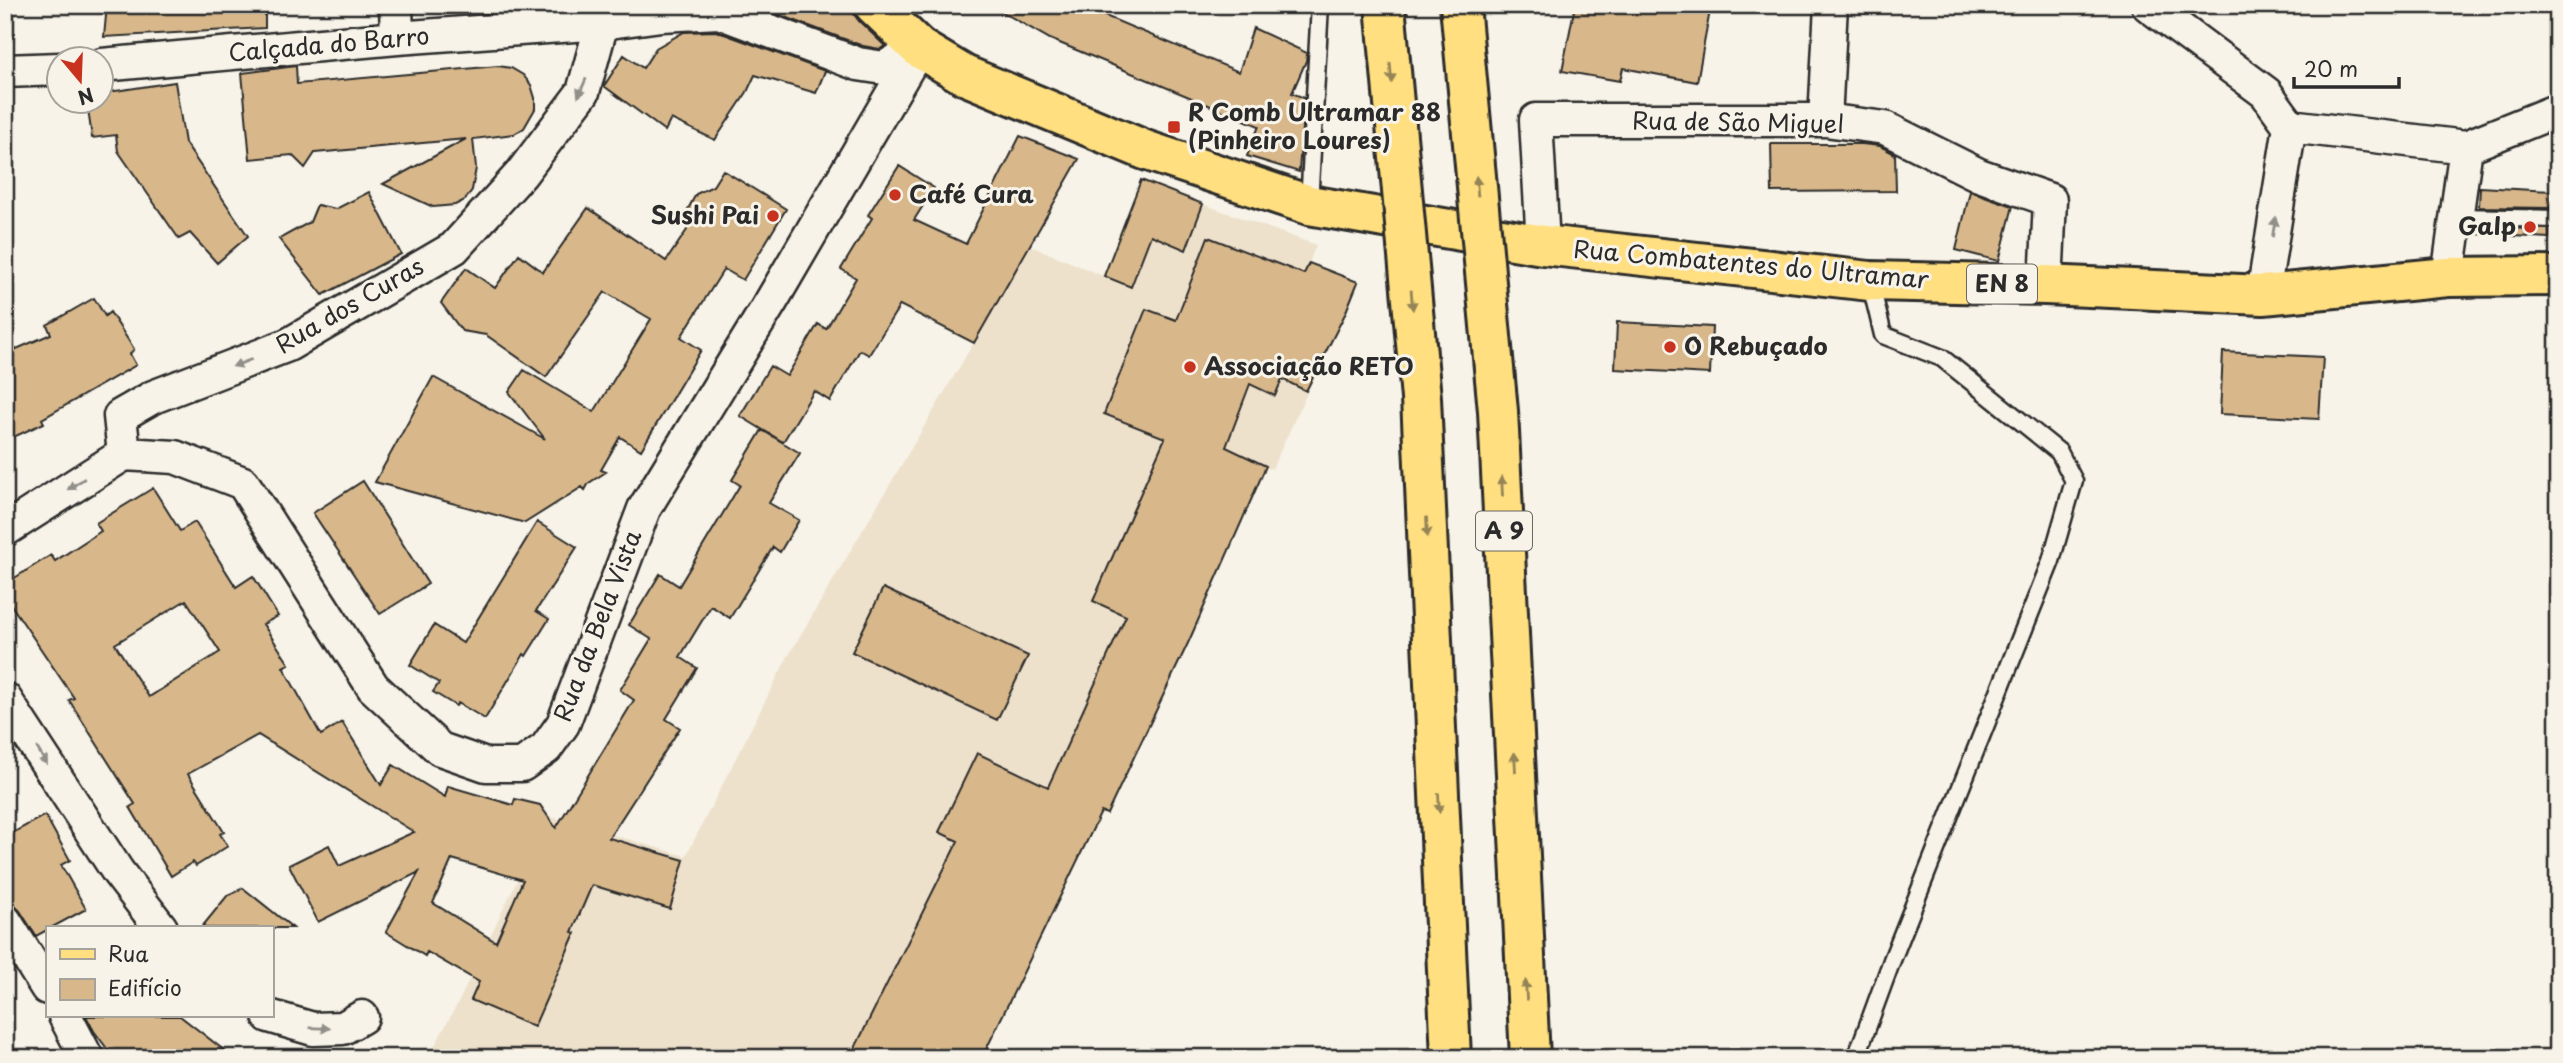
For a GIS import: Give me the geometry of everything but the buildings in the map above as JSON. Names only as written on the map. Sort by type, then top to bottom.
[{"type":"main road","name":"EN 8","points":[[874,5],[919,48],[964,75],[1145,150],[1309,205]]},
{"type":"main road","points":[[1385,5],[1421,398],[1451,1058]]},
{"type":"main road","name":"A 9","points":[[1460,5],[1498,411],[1530,1058]]},
{"type":"main road","name":"Rua Combatentes do Ultramar","points":[[1309,205],[1542,245],[1870,281],[2046,285],[2263,295],[2448,277],[2558,276]]},
{"type":"street","points":[[396,5],[397,38]]},
{"type":"street","points":[[1825,120],[1831,5]]},
{"type":"street","points":[[2148,5],[2266,93],[2290,126],[2263,295]]},
{"type":"street","name":"Calçada do Barro","points":[[116,64],[719,12],[858,64],[884,68],[919,48]]},
{"type":"street","name":"Rua dos Curas","points":[[124,454],[120,416],[153,397],[288,345],[453,247],[521,174],[583,92],[602,23]]},
{"type":"street","name":"Rua da Bela Vista","points":[[124,454],[175,457],[243,483],[373,687],[440,750],[486,765],[522,765],[546,747],[563,724],[644,509],[772,300],[919,48]]},
{"type":"street","points":[[5,71],[46,70]]},
{"type":"street","points":[[2290,126],[2466,147],[2558,110]]},
{"type":"street","name":"Rua de São Miguel","points":[[1542,245],[1536,120],[1825,120],[1885,128],[1979,175],[2050,200],[2046,285]]},
{"type":"street","points":[[2448,277],[2466,147]]},
{"type":"street","points":[[5,530],[124,454]]},
{"type":"street","points":[[5,699],[118,872],[159,926]]},
{"type":"street","points":[[5,921],[46,986]]},
{"type":"street","points":[[273,1018],[313,1029],[343,1028],[362,1017]]},
{"type":"street","points":[[66,1018],[87,1058]]},
{"type":"lane","points":[[1309,205],[1320,5]]},
{"type":"lane","points":[[2456,217],[2558,219]]},
{"type":"lane","points":[[1856,1058],[1892,960],[2051,561],[2074,481],[2059,452],[1942,358],[1884,335],[1870,281]]},
{"type":"shaded area","points":[[1203,204],[1316,245],[1309,263],[1358,282],[1272,469],[1265,467],[1189,641],[1107,814],[1101,812],[982,1058],[429,1056],[459,1001],[548,816],[686,856],[787,658],[1031,246],[1130,287],[1151,235],[1186,250]]},
{"type":"place","name":"R Comb Ultramar 88 (Pinheiro Loures)","points":[[1174,127]]},
{"type":"place","name":"Café Cura","points":[[895,195]]},
{"type":"place","name":"Sushi Pai","points":[[773,216]]},
{"type":"place","name":"Galp","points":[[2530,227]]},
{"type":"place","name":"O Rebuçado","points":[[1670,347]]},
{"type":"place","name":"Associação RETO","points":[[1190,367]]}]
